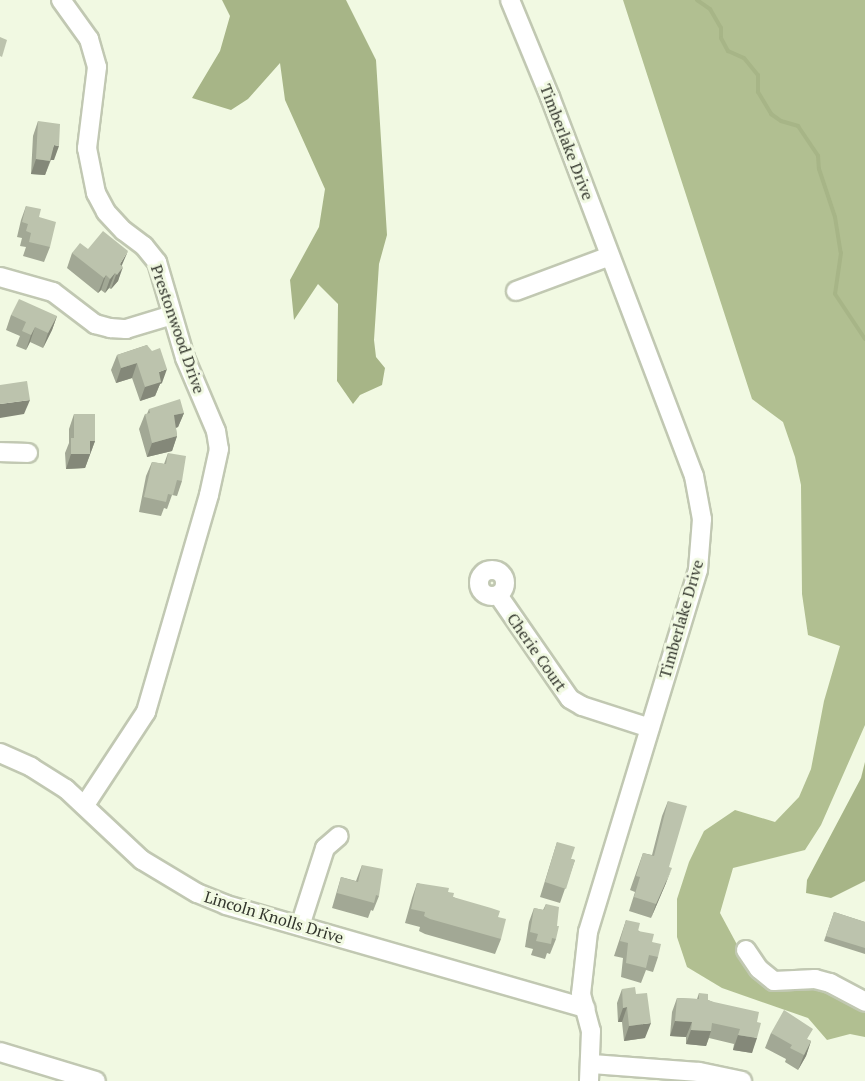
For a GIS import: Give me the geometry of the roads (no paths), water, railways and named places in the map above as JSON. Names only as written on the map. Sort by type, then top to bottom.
[{"type":"street","name":"Prestonwood Drive","points":[[61,0],[89,39],[97,67],[87,148],[96,193],[106,212],[124,231],[144,246],[157,262],[185,358],[216,431],[219,449],[210,495],[146,712],[85,805]]},
{"type":"street","name":"Timberlake Drive","points":[[510,0],[694,476],[702,519],[698,570],[588,932],[581,994],[591,1031],[590,1073]]},
{"type":"street","points":[[516,291],[610,256]]},
{"type":"street","points":[[0,277],[52,292],[68,301],[95,324],[110,328],[126,329],[171,315]]},
{"type":"street","points":[[0,452],[28,453]]},
{"type":"street","name":"Cherie Court","points":[[498,596],[570,699],[582,706],[650,728]]},
{"type":"street","name":"Lincoln Knolls Drive","points":[[0,753],[48,776],[85,805],[127,847],[168,878],[226,904],[586,1008]]},
{"type":"street","points":[[300,926],[325,848],[339,836]]},
{"type":"street","points":[[746,950],[759,969],[774,981],[815,979],[830,983],[865,1002]]},
{"type":"street","points":[[0,1052],[96,1081]]},
{"type":"street","points":[[590,1073],[699,1072],[742,1081]]},
{"type":"waterway","points":[[697,0],[710,9],[721,28],[721,38],[728,51],[744,58],[758,75],[758,92],[771,114],[781,121],[798,126],[818,156],[819,169],[835,217],[841,253],[835,294],[865,339]]}]
